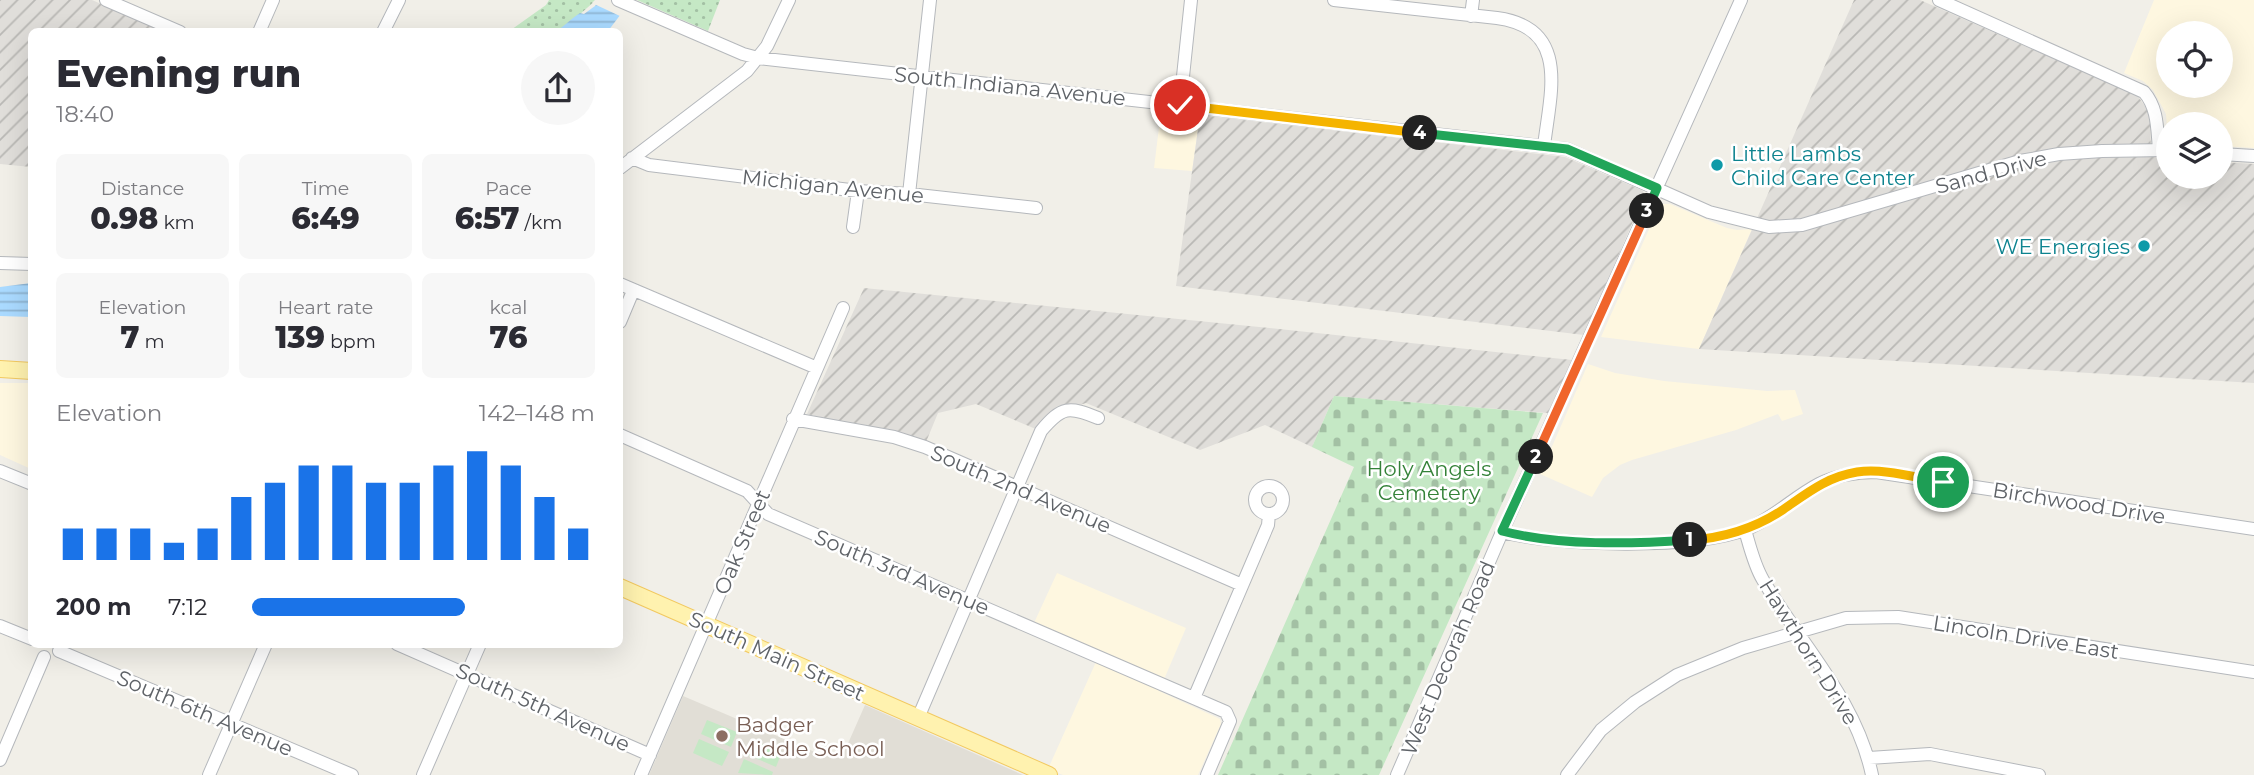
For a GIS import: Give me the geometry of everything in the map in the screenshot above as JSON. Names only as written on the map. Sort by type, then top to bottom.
[{"type":"main road","points":[[0,369],[28,370]]},
{"type":"main road","name":"South Main Street","points":[[623,588],[1049,775]]},
{"type":"street","points":[[106,0],[134,5],[173,28]]},
{"type":"street","points":[[261,28],[273,0]]},
{"type":"street","points":[[385,28],[399,0]]},
{"type":"street","name":"South Indiana Avenue","points":[[618,0],[758,58],[1567,149],[1657,188]]},
{"type":"street","points":[[623,166],[747,71],[767,46],[789,0]]},
{"type":"street","points":[[909,194],[930,0]]},
{"type":"street","points":[[1180,105],[1191,0]]},
{"type":"street","points":[[1334,0],[1509,20],[1522,24],[1540,39],[1550,57],[1552,82],[1544,146]]},
{"type":"street","points":[[1471,16],[1473,0]]},
{"type":"street","name":"West Decorah Road","points":[[1402,774],[1502,531],[1741,0]]},
{"type":"street","points":[[1939,0],[2144,92],[2151,100],[2156,116]]},
{"type":"street","name":"Sand Drive","points":[[1657,188],[1710,212],[1742,221],[1769,227],[1802,225],[2020,162],[2059,154],[2156,149]]},
{"type":"street","points":[[2233,155],[2254,156]]},
{"type":"street","name":"Michigan Avenue","points":[[632,158],[649,165],[858,191],[1036,208]]},
{"type":"street","points":[[853,228],[858,191]]},
{"type":"street","points":[[0,263],[28,264]]},
{"type":"street","points":[[623,286],[817,368]]},
{"type":"street","points":[[623,315],[634,291]]},
{"type":"street","name":"Oak Street","points":[[641,775],[843,308]]},
{"type":"street","points":[[918,718],[1041,431],[1056,413],[1077,409],[1098,418]]},
{"type":"street","name":"South 2nd Avenue","points":[[793,419],[894,437],[925,447],[1242,584]]},
{"type":"street","name":"South 3rd Avenue","points":[[623,436],[747,491],[768,514],[1226,712],[1230,721],[1207,775]]},
{"type":"street","points":[[0,471],[28,483]]},
{"type":"street","name":"Birchwood Drive","points":[[1502,531],[1526,537],[1613,543],[1723,536],[1745,530],[1781,510],[1820,483],[1842,475],[1868,472],[2254,529]]},
{"type":"street","points":[[1194,698],[1268,525],[1269,514]]},
{"type":"street","name":"Hawthorn Drive","points":[[1745,530],[1762,579],[1843,699],[1869,758],[1872,775]]},
{"type":"street","name":"Lincoln Drive East","points":[[1567,775],[1601,730],[1635,702],[1677,675],[1743,648],[1846,618],[1898,617],[2254,672]]},
{"type":"street","points":[[0,626],[28,637]]},
{"type":"street","points":[[38,648],[44,657],[53,657],[59,648]]},
{"type":"street","name":"South 6th Avenue","points":[[59,648],[352,775]]},
{"type":"street","points":[[208,775],[264,648]]},
{"type":"street","name":"South 5th Avenue","points":[[407,648],[650,755]]},
{"type":"street","points":[[424,775],[478,648]]},
{"type":"street","points":[[0,760],[44,657]]},
{"type":"street","points":[[1869,758],[1930,754],[2039,775]]},
{"type":"shaded area","points":[[0,0],[92,0],[156,28],[28,28],[28,167],[0,164]]},
{"type":"shaded area","points":[[1854,0],[1920,0],[2137,95],[2150,113],[2151,157],[2156,157],[2156,189],[2233,189],[2233,163],[2254,164],[2254,383],[1699,349]]},
{"type":"shaded area","points":[[2154,0],[2254,0],[2254,148],[2233,147],[2233,112],[2165,112],[2157,98],[2233,98],[2233,21],[2156,21],[2156,96],[2143,81],[2124,73]]},
{"type":"shaded area","points":[[1161,111],[1200,115],[1192,171],[1154,168]]},
{"type":"shaded area","points":[[1200,115],[1565,157],[1639,189],[1644,196],[1584,335],[1176,286]]},
{"type":"shaded area","points":[[1663,204],[1670,204],[1727,228],[1752,229],[1699,349],[1601,337],[1658,209]]},
{"type":"shaded area","points":[[864,288],[1572,360],[1548,413],[1334,396],[1312,447],[1265,425],[1200,450],[1086,403],[1052,414],[1043,432],[976,404],[938,413],[926,442],[807,414]]},
{"type":"shaded area","points":[[1588,364],[1615,373],[1664,381],[1767,391],[1795,390],[1803,414],[1782,421],[1778,414],[1736,430],[1632,460],[1603,478],[1592,497],[1540,474]]},
{"type":"shaded area","points":[[0,383],[28,383],[28,468],[0,455]]},
{"type":"shaded area","points":[[1057,573],[1186,628],[1159,691],[1220,719],[1221,724],[1198,775],[1063,775],[1048,769],[1100,653],[1034,623]]},
{"type":"shaded area","name":"Badger Middle School","points":[[683,696],[822,755],[825,750],[842,757],[865,705],[1023,775],[649,775]]},
{"type":"green space","points":[[549,0],[596,0],[564,28],[514,28]]},
{"type":"green space","points":[[637,0],[720,0],[708,31]]},
{"type":"green space","name":"Holy Angels Cemetery","points":[[1334,396],[1543,413],[1379,775],[1218,775],[1354,467],[1312,447]]},
{"type":"green space","points":[[707,720],[737,732],[731,747],[701,734]]},
{"type":"green space","points":[[699,739],[729,752],[722,766],[693,753]]},
{"type":"green space","points":[[752,740],[782,752],[776,767],[746,754]]},
{"type":"green space","points":[[744,759],[773,772],[772,775],[738,773]]},
{"type":"water","points":[[599,0],[624,10],[610,28],[560,28],[580,13],[584,14]]},
{"type":"water","points":[[28,283],[28,317],[0,316],[0,287]]},
{"type":"pier","points":[[595,0],[637,0],[622,17],[592,3]]},
{"type":"place","name":"Little Lambs Child Care Center","points":[[1717,165]]},
{"type":"place","name":"WE Energies","points":[[2144,246]]},
{"type":"place","name":"Badger Middle School","points":[[722,736]]},
{"type":"route","points":[[1180,105],[1567,149],[1657,188],[1502,531],[1526,537],[1613,543],[1701,539],[1745,530],[1781,510],[1820,483],[1842,475],[1876,472],[1943,482]]}]
